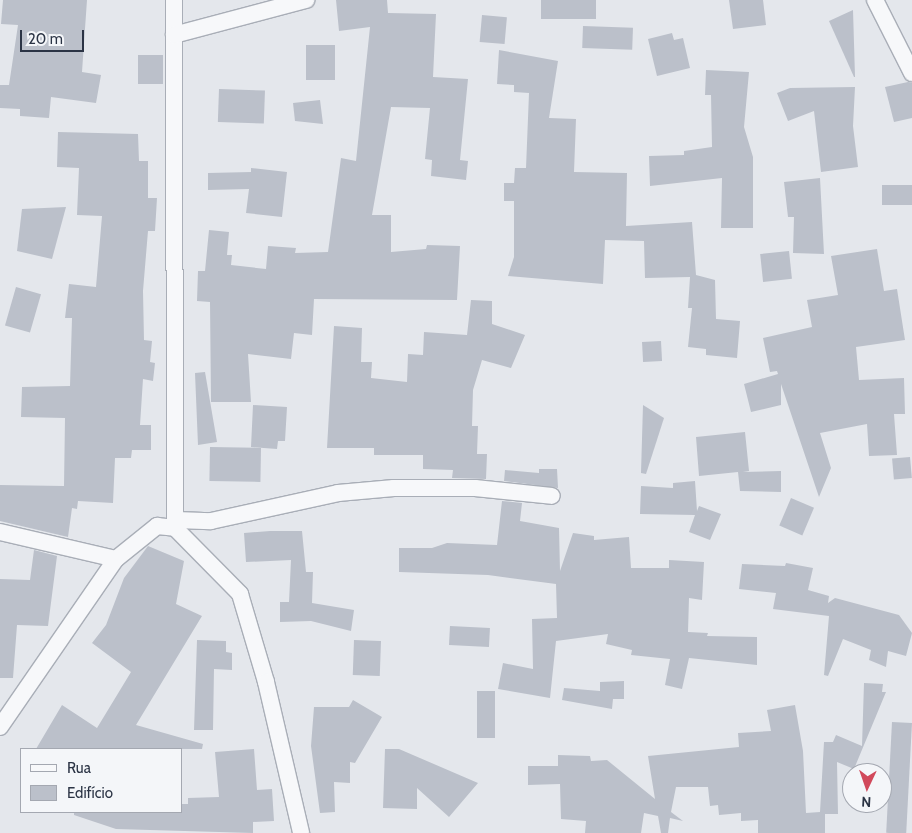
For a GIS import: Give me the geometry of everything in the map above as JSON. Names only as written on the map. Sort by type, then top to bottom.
[{"type":"street","points":[[174,0],[175,524],[240,594],[266,682],[301,833]]},
{"type":"street","points":[[174,35],[306,0]]},
{"type":"street","points":[[875,0],[912,73]]},
{"type":"street","points":[[0,727],[8,701],[116,559],[157,526],[211,520],[338,493],[394,488],[474,488],[552,496]]},
{"type":"street","points":[[0,532],[116,559]]},
{"type":"building","points":[[3,0],[87,0],[82,72],[101,75],[96,103],[51,97],[49,118],[20,116],[20,109],[0,108],[0,85],[9,85],[18,25],[1,24]]},
{"type":"building","points":[[336,0],[387,0],[388,13],[436,14],[433,77],[468,79],[460,160],[468,161],[466,180],[431,176],[432,160],[425,159],[430,108],[391,107],[372,215],[391,215],[391,252],[426,249],[427,245],[460,246],[457,300],[314,299],[312,335],[294,333],[291,359],[248,354],[251,402],[211,402],[210,302],[197,301],[198,271],[205,271],[209,230],[229,232],[227,255],[232,255],[231,265],[266,269],[268,246],[296,248],[295,253],[328,252],[341,158],[356,161],[370,27],[339,31]]},
{"type":"building","points":[[541,0],[596,0],[596,19],[541,19]]},
{"type":"building","points":[[729,0],[763,0],[766,25],[733,29]]},
{"type":"building","points":[[853,10],[855,77],[829,21]]},
{"type":"building","points":[[482,15],[507,17],[505,44],[480,42]]},
{"type":"building","points":[[583,26],[633,28],[632,50],[582,48]]},
{"type":"building","points":[[672,33],[674,40],[683,38],[690,68],[657,76],[648,39]]},
{"type":"building","points":[[306,45],[335,45],[335,80],[306,80]]},
{"type":"building","points":[[499,50],[558,61],[549,118],[576,119],[574,172],[627,173],[626,226],[692,222],[696,275],[715,280],[716,319],[740,321],[737,358],[706,355],[706,349],[688,347],[692,308],[688,308],[690,277],[645,278],[644,241],[605,240],[603,284],[508,276],[514,257],[514,201],[504,201],[504,183],[514,183],[515,168],[526,168],[529,93],[514,92],[514,85],[497,84]]},
{"type":"building","points":[[138,55],[163,55],[163,84],[138,84]]},
{"type":"building","points":[[706,70],[749,72],[744,127],[753,157],[753,228],[721,228],[722,178],[650,186],[649,156],[684,155],[684,151],[712,147],[711,95],[705,95]]},
{"type":"building","points":[[908,82],[912,83],[912,118],[894,122],[885,87]]},
{"type":"building","points":[[855,87],[853,126],[858,167],[821,172],[814,111],[788,121],[777,93],[790,88]]},
{"type":"building","points":[[219,89],[265,91],[264,124],[218,122]]},
{"type":"building","points":[[320,100],[323,124],[295,121],[293,103]]},
{"type":"building","points":[[58,132],[138,134],[139,161],[148,161],[148,198],[157,198],[155,231],[148,231],[143,291],[144,340],[152,341],[150,362],[155,363],[153,381],[143,379],[140,425],[151,425],[151,450],[132,450],[131,458],[115,458],[113,503],[78,501],[77,509],[72,508],[68,537],[0,521],[0,485],[64,486],[65,418],[21,417],[22,387],[70,386],[72,318],[65,318],[69,284],[96,287],[102,216],[77,215],[79,168],[57,167]]},
{"type":"building","points":[[251,168],[287,172],[282,217],[246,213],[249,189],[208,190],[208,173],[251,172]]},
{"type":"building","points":[[820,178],[824,254],[793,253],[794,217],[788,217],[784,182]]},
{"type":"building","points":[[882,185],[912,185],[912,205],[882,205]]},
{"type":"building","points":[[66,207],[52,259],[17,251],[22,209]]},
{"type":"building","points":[[877,249],[884,291],[897,289],[905,340],[856,347],[859,380],[904,378],[905,414],[894,414],[897,455],[869,456],[867,424],[820,433],[831,468],[819,497],[781,384],[781,405],[751,412],[744,384],[778,374],[777,371],[770,372],[763,338],[812,327],[807,300],[838,295],[831,256]]},
{"type":"building","points":[[789,251],[792,279],[763,282],[760,254]]},
{"type":"building","points":[[16,287],[41,294],[30,333],[5,325]]},
{"type":"building","points":[[471,300],[492,301],[492,324],[525,335],[511,368],[482,360],[473,390],[472,426],[478,426],[477,454],[487,454],[486,479],[452,478],[453,470],[423,469],[423,455],[374,455],[374,448],[327,448],[334,326],[362,328],[361,362],[372,362],[371,378],[407,382],[408,354],[423,355],[424,332],[467,335]]},
{"type":"building","points":[[661,341],[662,361],[643,362],[642,342]]},
{"type":"building","points":[[205,372],[217,442],[198,445],[195,373]]},
{"type":"building","points":[[253,405],[287,407],[285,441],[278,441],[277,449],[251,447]]},
{"type":"building","points":[[643,405],[664,418],[646,474],[641,473]]},
{"type":"building","points":[[745,432],[749,471],[743,472],[781,471],[781,492],[740,491],[738,472],[699,476],[696,437]]},
{"type":"building","points":[[210,447],[261,448],[260,482],[209,481]]},
{"type":"building","points":[[910,457],[912,478],[894,479],[892,459]]},
{"type":"building","points":[[539,469],[557,469],[558,488],[504,481],[505,470],[539,473]]},
{"type":"building","points":[[695,481],[697,511],[699,506],[721,514],[710,540],[689,532],[695,515],[640,514],[641,486],[673,488],[673,483]]},
{"type":"building","points":[[791,498],[814,508],[802,535],[779,526]]},
{"type":"building","points":[[502,501],[522,503],[520,521],[559,528],[560,571],[573,533],[594,536],[594,540],[629,537],[631,568],[669,568],[669,560],[704,562],[702,600],[689,598],[688,632],[708,633],[707,636],[757,637],[757,665],[689,658],[682,689],[665,685],[670,659],[631,655],[632,650],[606,644],[608,634],[556,641],[550,698],[498,689],[503,663],[533,669],[532,619],[557,618],[556,584],[488,575],[399,572],[399,548],[432,548],[447,543],[497,545]]},
{"type":"building","points":[[302,531],[306,572],[313,572],[312,603],[354,610],[351,631],[311,621],[280,622],[280,602],[289,602],[291,560],[246,562],[244,533]]},
{"type":"building","points":[[148,546],[184,561],[176,604],[202,616],[136,725],[203,744],[202,749],[37,748],[62,705],[97,728],[131,672],[92,643],[106,625],[124,578]]},
{"type":"building","points":[[34,550],[57,556],[48,626],[17,625],[13,678],[0,678],[0,579],[30,580]]},
{"type":"building","points":[[786,563],[813,568],[808,590],[829,596],[828,603],[835,598],[899,615],[912,633],[906,656],[888,651],[886,667],[869,660],[871,650],[843,639],[828,676],[824,675],[829,616],[773,609],[776,593],[739,589],[742,564],[785,566]]},
{"type":"building","points":[[450,626],[490,628],[489,647],[449,645]]},
{"type":"building","points":[[197,640],[226,641],[226,652],[232,653],[232,670],[214,669],[213,730],[194,730]]},
{"type":"building","points":[[354,640],[381,641],[380,676],[353,675]]},
{"type":"building","points":[[624,681],[624,699],[613,699],[612,709],[562,700],[564,688],[600,691],[600,682]]},
{"type":"building","points":[[864,683],[883,684],[882,692],[886,692],[856,763],[842,764],[837,762],[838,814],[825,814],[825,833],[758,833],[758,820],[741,821],[741,813],[719,815],[718,805],[710,806],[708,787],[676,787],[671,812],[683,821],[670,818],[668,833],[661,833],[658,816],[644,813],[641,833],[585,833],[586,821],[561,819],[560,784],[528,785],[528,766],[558,766],[558,755],[590,756],[591,761],[607,760],[655,799],[648,756],[739,747],[738,733],[771,731],[767,710],[795,705],[803,751],[806,813],[820,812],[824,742],[833,742],[836,735],[862,746]]},
{"type":"building","points":[[477,691],[495,691],[495,738],[477,738]]},
{"type":"building","points":[[353,700],[382,717],[355,763],[350,762],[350,783],[334,782],[335,812],[320,813],[311,746],[314,707],[349,707]]},
{"type":"building","points":[[892,722],[912,723],[906,833],[886,833],[887,813],[892,813],[892,763],[890,763]]},
{"type":"building","points":[[254,749],[257,790],[272,789],[274,821],[253,822],[253,833],[116,829],[74,815],[74,813],[182,813],[182,804],[188,804],[188,798],[219,797],[215,752]]},
{"type":"building","points":[[385,749],[399,749],[478,783],[449,817],[417,788],[417,809],[383,808]]}]
